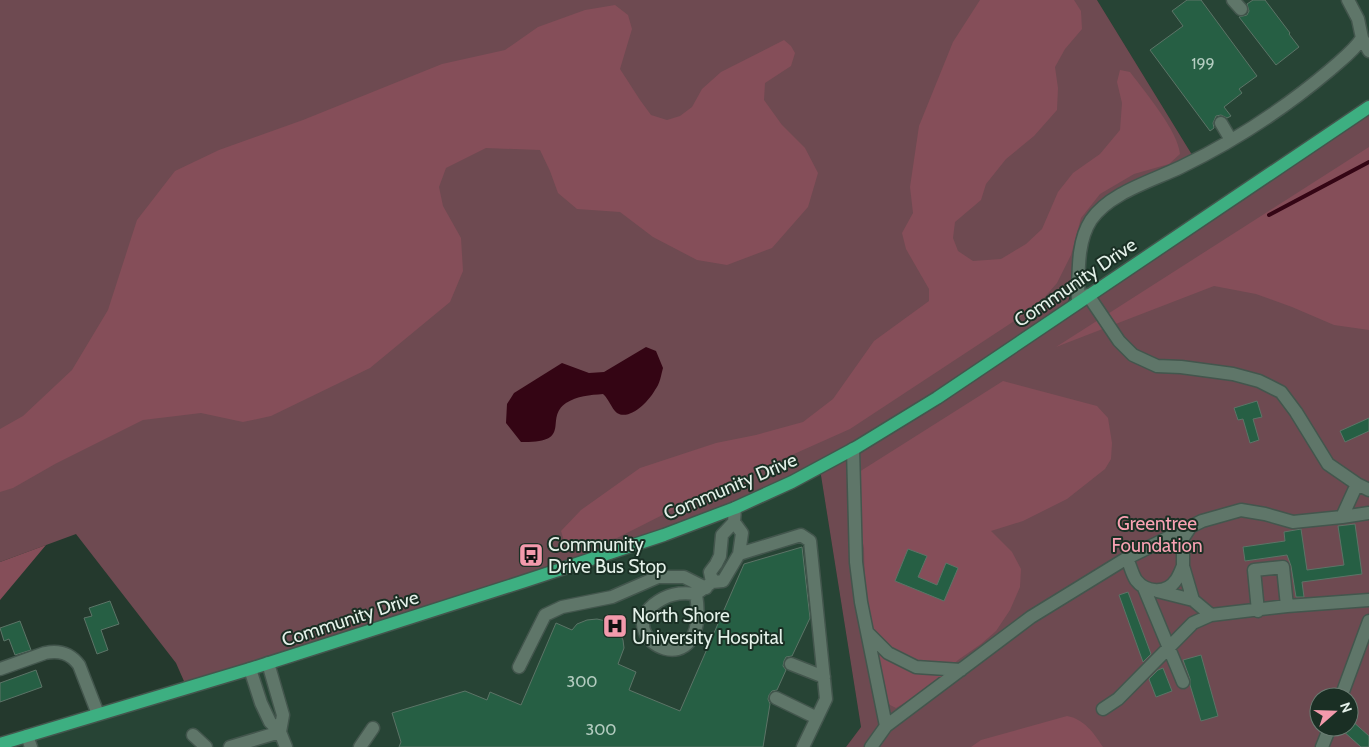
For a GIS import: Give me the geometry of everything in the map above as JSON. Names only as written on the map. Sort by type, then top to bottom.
[{"type":"main road","name":"Community Drive","points":[[0,744],[29,741],[98,714],[250,669],[525,582],[735,508],[792,482],[853,449],[937,398],[1369,107]]},
{"type":"street","points":[[1348,0],[1358,19],[1362,38],[1369,51]]},
{"type":"street","points":[[1342,517],[1363,487],[1328,464],[1296,412],[1280,392],[1259,381],[1233,374],[1157,366],[1133,355],[1083,299],[1081,252],[1089,222],[1099,210],[1117,197],[1183,166],[1231,140],[1303,93],[1350,53],[1362,38]]},
{"type":"street","points":[[1221,123],[1231,140]]},
{"type":"street","points":[[853,449],[856,562],[861,602],[886,726]]},
{"type":"street","points":[[734,522],[742,533],[739,554],[723,581],[705,588],[679,592],[652,606],[645,616],[643,628],[648,639],[666,650],[679,650],[690,644],[695,630],[698,607],[705,588],[710,572],[720,556],[722,535],[734,522],[735,508]]},
{"type":"street","points":[[871,747],[886,726],[1030,617],[1127,558],[1191,526],[1212,517],[1241,510],[1266,514],[1293,522],[1369,513]]},
{"type":"street","points":[[1191,526],[1183,538],[1183,566],[1193,600]]},
{"type":"street","points":[[739,554],[801,535],[810,541],[826,699],[803,747]]},
{"type":"street","points":[[1127,558],[1136,579],[1150,589],[1193,600],[1211,615]]},
{"type":"street","points":[[1150,589],[1168,588],[1176,581],[1183,566]]},
{"type":"street","points":[[1258,611],[1254,570],[1283,567],[1287,606]]},
{"type":"street","points":[[519,668],[546,616],[562,607],[612,597],[658,577],[684,577],[705,588]]},
{"type":"street","points":[[1150,589],[1168,648],[1183,682]]},
{"type":"street","points":[[1103,709],[1118,699],[1193,624],[1211,615],[1258,611],[1287,606],[1369,600]]},
{"type":"street","points":[[1345,687],[1369,621]]},
{"type":"street","points":[[867,632],[888,652],[916,667],[961,670]]},
{"type":"street","points":[[0,669],[45,653],[66,653],[76,660],[79,665],[98,714]]},
{"type":"street","points":[[268,663],[284,715],[280,732]]},
{"type":"street","points":[[791,664],[824,677]]},
{"type":"street","points":[[250,669],[261,703],[270,722],[280,732],[286,747]]},
{"type":"street","points":[[776,698],[817,718]]},
{"type":"street","points":[[360,747],[373,728]]},
{"type":"street","points":[[230,747],[280,732]]},
{"type":"street","points":[[193,735],[206,747]]},
{"type":"shaded area","points":[[980,0],[1074,0],[1081,11],[1082,29],[1065,49],[1055,67],[1058,88],[1057,110],[1034,136],[1006,159],[986,184],[981,200],[955,222],[953,238],[958,251],[973,261],[1001,259],[1026,244],[1042,229],[1058,192],[1073,173],[1100,154],[1120,130],[1122,103],[1117,82],[1120,70],[1130,72],[1152,101],[1173,134],[1180,154],[1169,164],[1134,174],[1100,194],[1081,218],[1071,255],[1057,283],[1037,306],[850,429],[702,495],[617,538],[575,545],[564,541],[561,531],[581,510],[640,468],[716,443],[756,435],[803,422],[833,399],[874,341],[929,301],[929,289],[906,249],[902,233],[913,213],[910,187],[919,126],[953,42]]},
{"type":"shaded area","points":[[1097,0],[1369,0],[1369,106],[1067,308],[1083,238],[1097,210],[1194,158]]},
{"type":"shaded area","points":[[615,5],[628,15],[632,29],[620,69],[651,115],[667,120],[680,116],[692,107],[702,89],[721,72],[784,40],[791,46],[795,53],[791,66],[765,83],[764,100],[782,125],[805,148],[818,173],[808,207],[772,248],[727,265],[697,260],[653,237],[620,212],[577,209],[558,193],[540,150],[486,148],[446,168],[439,187],[443,206],[461,238],[463,271],[450,302],[370,368],[271,416],[243,422],[201,413],[143,420],[55,464],[13,488],[0,492],[0,429],[23,416],[72,370],[108,310],[137,220],[175,171],[219,150],[303,120],[442,64],[505,50],[538,27],[585,10]]},
{"type":"shaded area","points":[[1369,147],[1369,330],[1334,325],[1256,294],[1214,286],[1056,347]]},
{"type":"shaded area","points":[[646,347],[656,351],[663,368],[658,385],[639,409],[622,415],[613,409],[603,394],[579,397],[566,403],[560,409],[553,434],[548,439],[537,441],[521,442],[506,423],[507,404],[514,393],[562,363],[589,373],[604,372]]},
{"type":"shaded area","points":[[1003,381],[1097,406],[1108,418],[1112,443],[1111,459],[1105,469],[1067,499],[1023,521],[991,531],[1012,552],[1021,569],[1020,587],[1010,610],[996,631],[981,644],[958,660],[928,689],[896,708],[890,705],[881,691],[865,594],[864,548],[860,530],[859,472]]},
{"type":"shaded area","name":"North Shore University Hospital","points":[[819,463],[861,727],[846,747],[4,747],[90,715]]},
{"type":"shaded area","points":[[46,545],[0,600],[0,562]]},
{"type":"shaded area","points":[[1067,716],[1083,723],[1103,747],[971,747],[981,740]]},
{"type":"green space","name":"Greentree Foundation","points":[[0,0],[1097,0],[1194,158],[1117,196],[1083,238],[1067,307],[1369,106],[1369,747],[846,747],[861,727],[819,463],[727,508],[187,688],[176,663],[76,534],[0,562]]},
{"type":"building","points":[[1187,0],[1201,0],[1257,76],[1239,89],[1242,93],[1224,107],[1231,116],[1227,118],[1221,115],[1216,116],[1213,123],[1214,128],[1210,131],[1150,50],[1183,26],[1172,11]]},
{"type":"building","points":[[1253,0],[1265,0],[1299,47],[1276,65],[1239,17],[1247,15],[1249,11],[1247,4]]},
{"type":"building","points":[[1257,401],[1262,417],[1253,419],[1259,440],[1250,443],[1243,419],[1238,420],[1234,408]]},
{"type":"building","points":[[1369,418],[1369,431],[1345,442],[1340,431]]},
{"type":"building","points":[[1355,524],[1362,574],[1302,582],[1304,597],[1296,597],[1291,566],[1287,555],[1245,561],[1243,547],[1285,541],[1284,532],[1301,529],[1307,570],[1344,565],[1338,526]]},
{"type":"building","points":[[802,547],[810,618],[792,656],[786,657],[784,661],[783,666],[786,670],[777,690],[772,691],[769,695],[770,704],[763,747],[399,747],[401,742],[392,713],[465,691],[487,700],[490,692],[521,705],[556,623],[572,630],[577,624],[587,620],[597,619],[613,625],[623,640],[624,648],[618,664],[636,672],[629,690],[680,711],[744,564]]},
{"type":"building","points":[[908,549],[927,556],[918,577],[937,585],[946,563],[958,568],[944,601],[895,581]]},
{"type":"building","points":[[1128,592],[1151,654],[1143,662],[1119,595]]},
{"type":"building","points":[[110,601],[119,624],[101,630],[108,650],[97,654],[84,618],[92,616],[89,608]]},
{"type":"building","points":[[20,621],[31,650],[15,655],[9,639],[4,641],[0,628]]},
{"type":"building","points":[[1201,655],[1218,716],[1201,721],[1183,660]]},
{"type":"building","points":[[1163,668],[1172,691],[1156,697],[1149,679],[1158,670]]},
{"type":"building","points":[[36,670],[42,687],[0,702],[0,683]]},
{"type":"building","points":[[1359,727],[1369,736],[1369,747],[1361,747],[1350,737],[1359,737]]},
{"type":"waterway","points":[[1269,215],[1369,162]]},
{"type":"place","name":"Community Drive Bus Stop","points":[[531,555]]},
{"type":"place","name":"North Shore University Hospital","points":[[615,626]]}]
